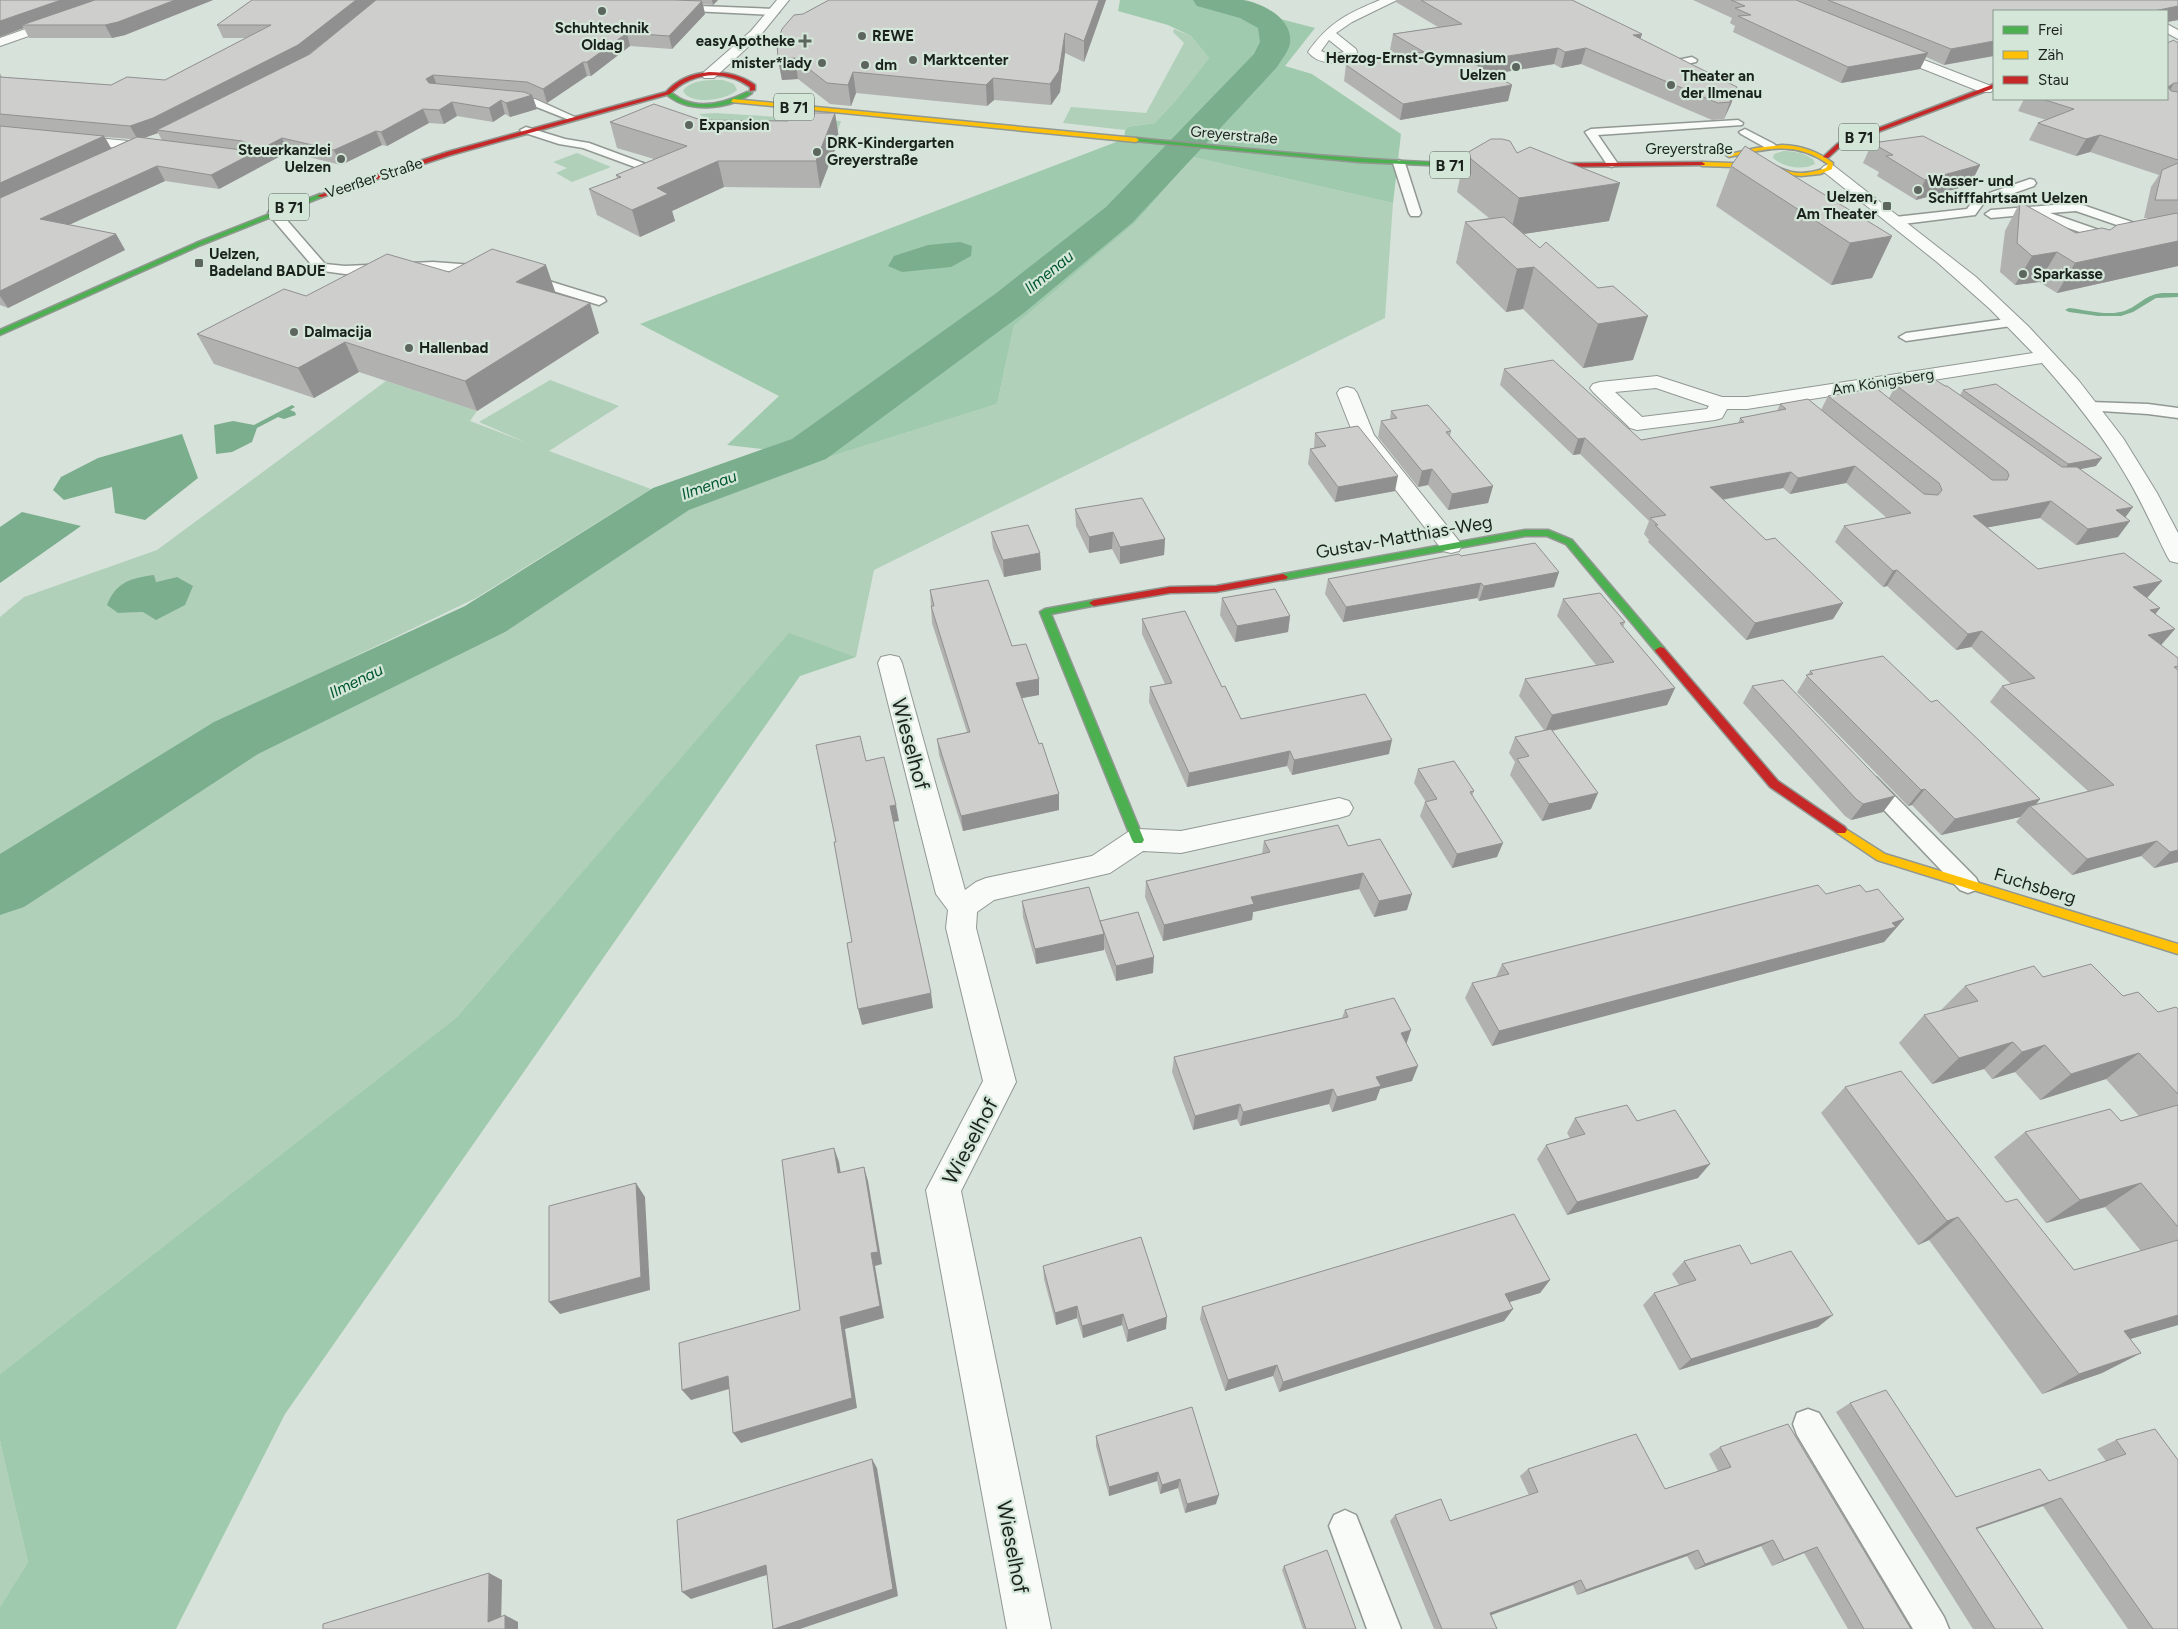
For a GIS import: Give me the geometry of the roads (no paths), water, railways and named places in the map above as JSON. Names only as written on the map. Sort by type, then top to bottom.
[{"type":"main road","name":"Veerßer Straße","points":[[0,333],[116,279],[274,213],[359,182],[526,130],[668,93],[673,85],[679,82],[708,75],[738,76]]},
{"type":"main road","points":[[733,101],[752,90],[753,86],[750,82],[738,76]]},
{"type":"main road","name":"B 71","points":[[1828,163],[1840,146],[1895,122],[1990,88]]},
{"type":"main road","name":"Greyerstraße","points":[[752,90],[770,97],[854,114]]},
{"type":"main road","points":[[668,93],[677,102]]},
{"type":"main road","name":"Veerßer Straße","points":[[590,114],[677,102],[703,105],[733,101]]},
{"type":"main road","name":"Greyerstraße","points":[[733,101],[1289,155],[1399,163],[1490,166],[1728,164],[1766,166],[1785,172],[1805,175]]},
{"type":"main road","name":"B 71","points":[[1796,147],[1895,122]]},
{"type":"main road","points":[[1770,146],[1796,147],[1818,153],[1828,163],[1824,172],[1805,175]]},
{"type":"main road","name":"Greyerstraße","points":[[1612,164],[1756,151],[1770,146]]},
{"type":"main road","points":[[1756,151],[1755,156],[1766,166]]},
{"type":"main road","name":"Gustav-Matthias-Weg","points":[[1138,840],[1045,612],[1170,590],[1216,589],[1525,533],[1548,534],[1570,542],[1774,784],[1881,857]]},
{"type":"main road","name":"Fuchsberg","points":[[1881,857],[2178,949]]},
{"type":"street","points":[[0,42],[119,0]]},
{"type":"street","points":[[708,75],[755,34],[783,0]]},
{"type":"street","points":[[1328,32],[1353,16],[1391,0]]},
{"type":"street","points":[[738,76],[740,66],[755,34]]},
{"type":"street","points":[[1877,45],[1990,88]]},
{"type":"street","points":[[0,133],[145,145],[110,158]]},
{"type":"street","points":[[1828,163],[1873,206],[1944,259],[2013,322],[2046,357],[2090,407],[2134,472],[2178,556]]},
{"type":"street","points":[[1805,175],[1873,206]]},
{"type":"street","name":"Am Königsberg","points":[[1720,403],[1715,414],[1638,424],[1600,388],[1657,382],[1720,403],[1797,403],[1857,386],[2046,357]]},
{"type":"street","points":[[1347,393],[1364,436],[1451,546]]},
{"type":"street","name":"Wieselhof","points":[[890,663],[951,894],[963,907],[960,928],[1000,1082],[943,1190],[1029,1629]]},
{"type":"street","points":[[963,907],[986,890],[1100,865],[1138,840],[1181,842],[1339,808]]},
{"type":"lane","points":[[665,8],[774,12]]},
{"type":"lane","points":[[1649,49],[1676,63],[1692,60]]},
{"type":"lane","points":[[494,98],[531,101],[572,118]]},
{"type":"lane","points":[[1612,164],[1591,132],[1742,127],[1770,146]]},
{"type":"lane","points":[[526,130],[563,142],[585,145],[671,176]]},
{"type":"lane","points":[[1399,163],[1415,213]]},
{"type":"lane","points":[[1972,212],[1979,201],[2030,183]]},
{"type":"lane","points":[[1895,221],[1972,212],[1991,214],[2036,212],[2077,207],[2178,242]]},
{"type":"lane","points":[[2036,212],[2115,240]]},
{"type":"lane","points":[[274,213],[321,266],[345,270],[433,266],[505,272],[599,301]]},
{"type":"lane","points":[[1991,214],[2018,225]]},
{"type":"lane","points":[[1906,337],[2013,322]]},
{"type":"lane","points":[[1917,377],[1933,388]]},
{"type":"lane","points":[[1857,386],[1873,399]]},
{"type":"lane","points":[[2090,407],[2148,409],[2178,413]]},
{"type":"lane","points":[[1860,772],[1968,884]]},
{"type":"lane","points":[[1808,1424],[1932,1629]]},
{"type":"lane","points":[[1345,1526],[1384,1629]]},
{"type":"waterway","name":"Ilmenau","points":[[0,888],[236,738],[485,619],[671,499],[809,449],[1010,303],[1119,215],[1266,60],[1275,42],[1274,32],[1269,23],[1250,12],[1207,0]]},
{"type":"waterway","points":[[2069,310],[2098,314],[2121,314],[2131,311],[2154,296],[2178,295]]},
{"type":"place","name":"Schuhtechnik Oldag","points":[[602,11]]},
{"type":"place","name":"REWE","points":[[862,36]]},
{"type":"place","name":"easyApotheke","points":[[805,41]]},
{"type":"place","name":"Marktcenter","points":[[913,60]]},
{"type":"place","name":"mister*lady","points":[[822,63]]},
{"type":"place","name":"dm","points":[[865,65]]},
{"type":"place","name":"Herzog-Ernst-Gymnasium Uelzen","points":[[1516,67]]},
{"type":"place","name":"Theater an der Ilmenau","points":[[1671,85]]},
{"type":"place","name":"Expansion","points":[[689,125]]},
{"type":"place","name":"DRK-Kindergarten Greyerstraße","points":[[817,152]]},
{"type":"place","name":"Steuerkanzlei Uelzen","points":[[341,159]]},
{"type":"place","name":"Wasser- und Schifffahrtsamt Uelzen","points":[[1918,190]]},
{"type":"place","name":"Uelzen, Am Theater","points":[[1887,206]]},
{"type":"place","name":"Uelzen, Badeland BADUE","points":[[199,263]]},
{"type":"place","name":"Sparkasse","points":[[2023,274]]},
{"type":"place","name":"Dalmacija","points":[[294,332]]},
{"type":"place","name":"Hallenbad","points":[[409,348]]}]
